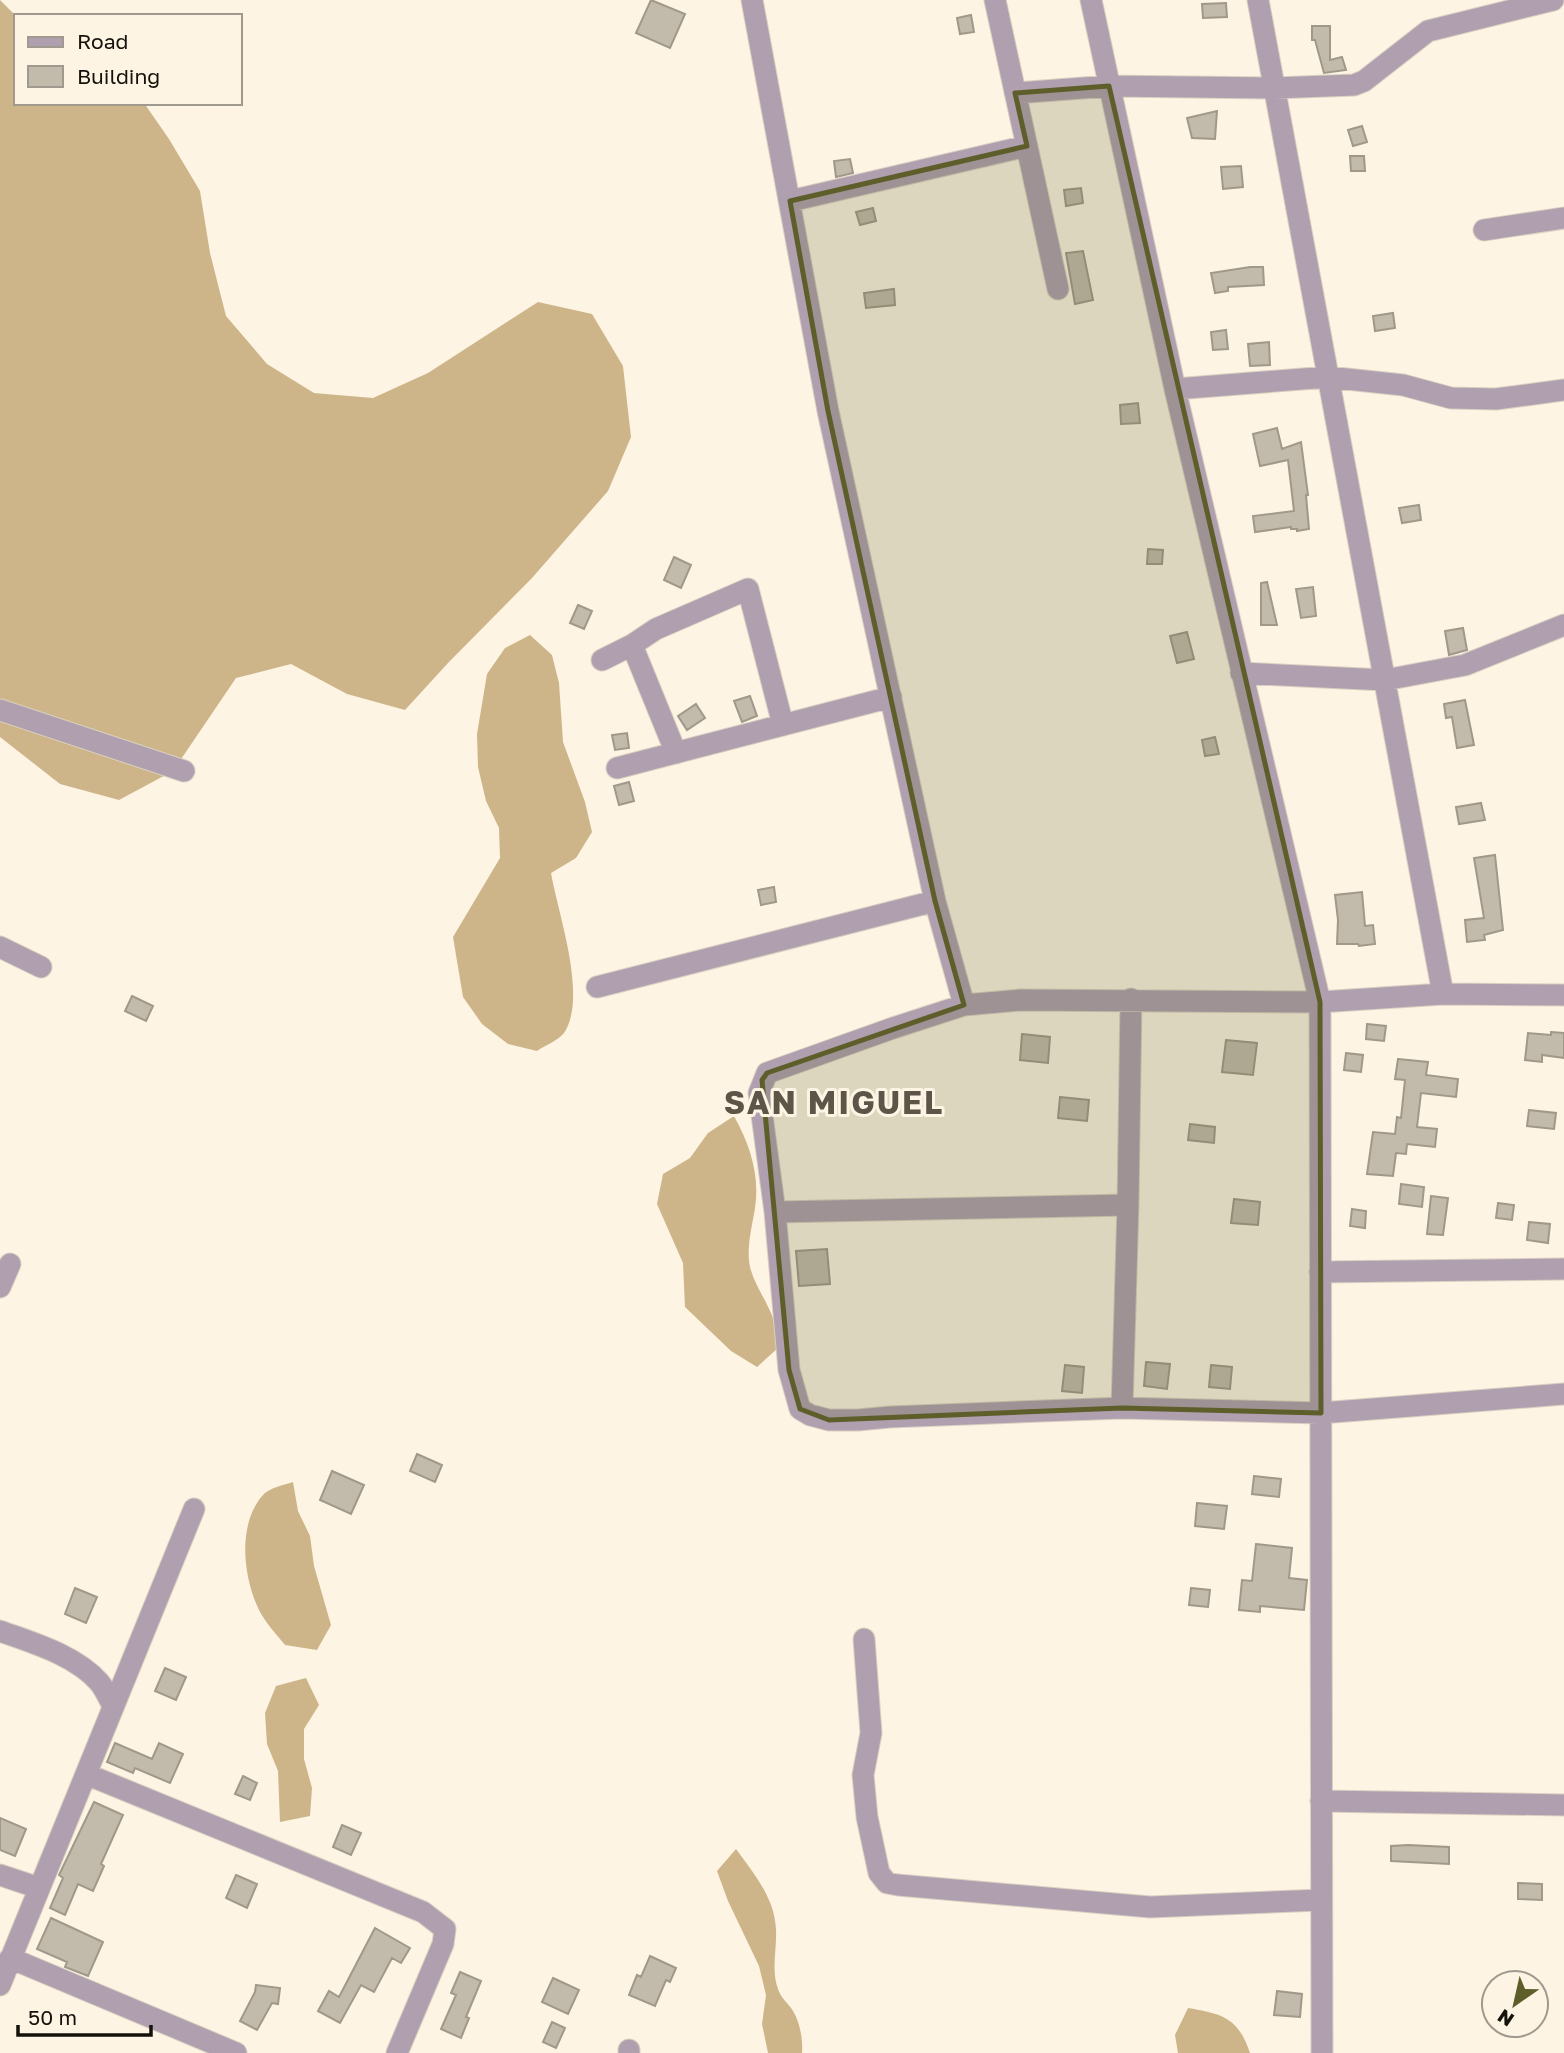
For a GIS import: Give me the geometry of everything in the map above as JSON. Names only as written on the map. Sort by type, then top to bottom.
[{"type":"street","points":[[752,0],[828,411],[935,901],[964,1005]]},
{"type":"street","points":[[995,0],[1058,289]]},
{"type":"street","points":[[1091,0],[1175,389],[1320,1002],[1322,2053]]},
{"type":"street","points":[[1258,0],[1443,994]]},
{"type":"street","points":[[1015,93],[1109,86],[1274,88],[1354,85],[1364,81],[1429,31],[1553,0]]},
{"type":"street","points":[[790,201],[1027,146]]},
{"type":"street","points":[[1484,230],[1564,218]]},
{"type":"street","points":[[1175,389],[1328,377],[1403,385],[1451,398],[1496,398],[1564,390]]},
{"type":"street","points":[[602,660],[656,629],[748,589],[783,726]]},
{"type":"street","points":[[1241,673],[1385,680],[1465,666],[1564,625]]},
{"type":"street","points":[[632,645],[676,753]]},
{"type":"street","points":[[617,768],[891,697]]},
{"type":"street","points":[[0,710],[184,771]]},
{"type":"street","points":[[597,987],[935,901]]},
{"type":"street","points":[[0,947],[41,967]]},
{"type":"street","points":[[1564,995],[1443,994],[1320,1002],[1020,1000],[964,1005],[767,1073],[759,1093],[775,1212],[789,1370],[800,1409],[810,1415],[829,1420],[858,1420],[1122,1408],[1321,1413],[1564,1394]]},
{"type":"street","points":[[1122,1408],[1131,999]]},
{"type":"street","points":[[775,1212],[1128,1205]]},
{"type":"street","points":[[0,1287],[10,1264]]},
{"type":"street","points":[[1320,1272],[1564,1269]]},
{"type":"street","points":[[0,1985],[194,1509]]},
{"type":"street","points":[[0,1631],[38,1644],[81,1667],[100,1683],[113,1706]]},
{"type":"street","points":[[864,1639],[871,1733],[863,1775],[867,1817],[878,1873],[887,1883],[1150,1907],[1321,1900]]},
{"type":"street","points":[[86,1773],[424,1912],[445,1928],[443,1944],[397,2053]]},
{"type":"street","points":[[1321,1801],[1564,1805]]},
{"type":"street","points":[[0,1875],[39,1888]]},
{"type":"street","points":[[10,1958],[236,2053]]},
{"type":"highlighted area","points":[[1109,86],[1320,1002],[1321,1413],[1122,1408],[829,1420],[800,1409],[789,1370],[762,1080],[767,1073],[964,1005],[935,901],[828,411],[790,201],[1027,146],[1015,93]]},
{"type":"shaded area","points":[[0,0],[14,14],[14,105],[145,105],[200,191],[210,253],[226,316],[267,364],[314,393],[373,398],[428,373],[538,302],[592,314],[623,366],[631,437],[608,491],[532,578],[405,710],[347,694],[291,664],[236,678],[173,771],[119,800],[60,784],[0,737]]},
{"type":"shaded area","points":[[530,635],[552,655],[559,683],[563,742],[585,802],[592,832],[576,858],[551,873],[569,955],[573,999],[571,1017],[564,1033],[537,1051],[508,1044],[482,1024],[463,997],[453,937],[500,858],[499,828],[486,801],[478,767],[477,734],[487,674],[505,648]]},
{"type":"shaded area","points":[[734,1116],[745,1138],[755,1172],[756,1196],[749,1245],[750,1267],[774,1321],[779,1347],[757,1367],[731,1351],[685,1307],[683,1263],[657,1204],[663,1174],[690,1158],[708,1133]]},
{"type":"shaded area","points":[[293,1482],[298,1511],[310,1536],[314,1566],[331,1625],[317,1650],[285,1645],[259,1610],[246,1567],[246,1535],[255,1507],[266,1493]]},
{"type":"shaded area","points":[[306,1678],[319,1705],[304,1729],[304,1759],[312,1788],[310,1816],[280,1822],[278,1771],[267,1744],[265,1713],[276,1686]]},
{"type":"shaded area","points":[[736,1849],[756,1877],[772,1907],[776,1930],[776,1982],[781,1995],[798,2020],[802,2053],[768,2053],[762,2024],[766,1995],[759,1966],[717,1871]]},
{"type":"shaded area","points":[[1188,2008],[1210,2012],[1227,2019],[1240,2032],[1250,2053],[1178,2053],[1175,2035]]},
{"type":"building","points":[[651,0],[685,14],[670,48],[636,33]]},
{"type":"building","points":[[1226,3],[1227,17],[1203,18],[1202,4]]},
{"type":"building","points":[[971,15],[974,32],[960,34],[957,18]]},
{"type":"building","points":[[1312,26],[1330,26],[1330,60],[1342,57],[1346,70],[1324,73],[1315,40],[1312,40]]},
{"type":"building","points":[[1217,111],[1215,139],[1192,138],[1187,118]]},
{"type":"building","points":[[1362,126],[1367,142],[1353,146],[1348,130]]},
{"type":"building","points":[[1350,156],[1364,156],[1365,171],[1351,171]]},
{"type":"building","points":[[850,159],[853,173],[836,177],[834,161]]},
{"type":"building","points":[[1241,166],[1243,187],[1223,189],[1221,167]]},
{"type":"building","points":[[1081,188],[1083,203],[1066,206],[1064,190]]},
{"type":"building","points":[[873,208],[876,221],[860,225],[856,212]]},
{"type":"building","points":[[1083,251],[1093,300],[1075,304],[1066,253]]},
{"type":"building","points":[[1263,267],[1264,285],[1228,287],[1228,291],[1215,293],[1211,273]]},
{"type":"building","points":[[894,289],[895,305],[866,308],[864,293]]},
{"type":"building","points":[[1393,313],[1395,328],[1375,331],[1373,316]]},
{"type":"building","points":[[1226,330],[1228,349],[1213,350],[1211,332]]},
{"type":"building","points":[[1269,342],[1270,365],[1250,366],[1248,344]]},
{"type":"building","points":[[1138,403],[1140,423],[1121,424],[1120,405]]},
{"type":"building","points":[[1277,428],[1282,449],[1301,442],[1308,495],[1309,529],[1297,531],[1291,527],[1255,532],[1253,516],[1294,511],[1288,460],[1260,466],[1253,434]]},
{"type":"building","points":[[1419,505],[1421,520],[1402,523],[1399,508]]},
{"type":"building","points":[[1148,549],[1163,550],[1162,564],[1147,564]]},
{"type":"building","points":[[674,557],[691,565],[681,588],[664,580]]},
{"type":"building","points":[[1267,582],[1277,625],[1261,625],[1261,583]]},
{"type":"building","points":[[1313,587],[1316,616],[1301,618],[1296,589]]},
{"type":"building","points":[[578,605],[592,611],[584,629],[570,623]]},
{"type":"building","points":[[1463,628],[1467,650],[1449,655],[1445,631]]},
{"type":"building","points":[[1187,632],[1194,659],[1177,663],[1170,636]]},
{"type":"building","points":[[750,696],[757,716],[742,722],[734,701]]},
{"type":"building","points":[[1465,700],[1474,745],[1457,748],[1452,717],[1446,718],[1444,704]]},
{"type":"building","points":[[696,704],[705,718],[687,730],[678,716]]},
{"type":"building","points":[[627,733],[629,748],[615,750],[612,735]]},
{"type":"building","points":[[1215,737],[1219,754],[1205,756],[1202,740]]},
{"type":"building","points":[[629,782],[634,801],[619,805],[614,786]]},
{"type":"building","points":[[1481,803],[1485,820],[1459,824],[1456,807]]},
{"type":"building","points":[[1495,855],[1503,930],[1484,935],[1485,940],[1467,942],[1465,920],[1484,918],[1474,858]]},
{"type":"building","points":[[774,887],[776,902],[761,905],[758,890]]},
{"type":"building","points":[[1362,892],[1365,926],[1373,925],[1375,944],[1337,944],[1335,895]]},
{"type":"building","points":[[132,996],[153,1006],[146,1021],[125,1011]]},
{"type":"building","points":[[1367,1024],[1386,1026],[1384,1041],[1366,1039]]},
{"type":"building","points":[[1551,1032],[1564,1033],[1564,1058],[1542,1055],[1542,1062],[1525,1060],[1528,1033],[1551,1035]]},
{"type":"building","points":[[1022,1034],[1050,1037],[1048,1063],[1020,1060]]},
{"type":"building","points":[[1226,1040],[1257,1043],[1253,1075],[1222,1072]]},
{"type":"building","points":[[1346,1053],[1363,1055],[1361,1072],[1344,1070]]},
{"type":"building","points":[[1398,1059],[1428,1062],[1426,1075],[1458,1079],[1456,1097],[1421,1093],[1417,1127],[1437,1129],[1435,1147],[1407,1144],[1406,1154],[1396,1153],[1393,1176],[1367,1174],[1373,1132],[1395,1134],[1397,1117],[1401,1118],[1405,1080],[1395,1079]]},
{"type":"building","points":[[1060,1097],[1089,1100],[1087,1121],[1058,1118]]},
{"type":"building","points":[[1529,1110],[1556,1113],[1554,1129],[1527,1126]]},
{"type":"building","points":[[1190,1124],[1215,1127],[1214,1143],[1188,1140]]},
{"type":"building","points":[[1401,1184],[1424,1187],[1422,1207],[1399,1204]]},
{"type":"building","points":[[1431,1196],[1448,1198],[1443,1235],[1427,1234]]},
{"type":"building","points":[[1234,1199],[1260,1202],[1258,1225],[1231,1223]]},
{"type":"building","points":[[1498,1203],[1514,1205],[1512,1220],[1496,1218]]},
{"type":"building","points":[[1352,1209],[1366,1211],[1365,1228],[1350,1226]]},
{"type":"building","points":[[1529,1222],[1550,1224],[1548,1243],[1527,1240]]},
{"type":"building","points":[[827,1249],[830,1284],[799,1286],[796,1251]]},
{"type":"building","points":[[1146,1362],[1170,1364],[1167,1389],[1144,1386]]},
{"type":"building","points":[[1065,1365],[1084,1367],[1082,1393],[1062,1391]]},
{"type":"building","points":[[1211,1365],[1232,1367],[1230,1389],[1209,1387]]},
{"type":"building","points":[[417,1454],[442,1465],[435,1482],[410,1471]]},
{"type":"building","points":[[332,1471],[364,1485],[351,1514],[320,1500]]},
{"type":"building","points":[[1254,1476],[1281,1479],[1279,1497],[1252,1494]]},
{"type":"building","points":[[1197,1503],[1227,1506],[1224,1529],[1195,1526]]},
{"type":"building","points":[[1256,1544],[1292,1548],[1289,1578],[1307,1580],[1304,1610],[1260,1606],[1260,1612],[1239,1610],[1242,1580],[1252,1581]]},
{"type":"building","points":[[75,1588],[97,1597],[86,1623],[65,1614]]},
{"type":"building","points":[[1191,1588],[1210,1590],[1208,1607],[1189,1605]]},
{"type":"building","points":[[165,1668],[186,1677],[176,1700],[155,1691]]},
{"type":"building","points":[[115,1743],[152,1759],[159,1743],[183,1754],[170,1783],[135,1768],[133,1773],[107,1762]]},
{"type":"building","points":[[243,1776],[257,1783],[250,1800],[235,1794]]},
{"type":"building","points":[[94,1802],[123,1815],[101,1864],[104,1866],[93,1891],[78,1884],[65,1915],[50,1908],[63,1878],[59,1875]]},
{"type":"building","points":[[0,1818],[26,1829],[15,1856],[0,1850]]},
{"type":"building","points":[[342,1825],[361,1833],[351,1855],[333,1847]]},
{"type":"building","points":[[1391,1846],[1449,1847],[1449,1864],[1391,1861]]},
{"type":"building","points":[[236,1875],[257,1884],[247,1908],[226,1898]]},
{"type":"building","points":[[1518,1883],[1542,1884],[1542,1900],[1518,1899]]},
{"type":"building","points":[[51,1918],[103,1942],[88,1976],[65,1967],[67,1962],[37,1949]]},
{"type":"building","points":[[375,1928],[410,1948],[401,1963],[392,1958],[374,1992],[361,1985],[340,2023],[318,2011],[329,1991],[339,1997]]},
{"type":"building","points":[[650,1956],[676,1968],[670,1982],[666,1980],[655,2006],[629,1995],[637,1975],[641,1977]]},
{"type":"building","points":[[460,1972],[481,1981],[466,2017],[469,2018],[461,2038],[441,2029],[456,1995],[451,1993]]},
{"type":"building","points":[[553,1978],[579,1990],[568,2014],[542,2002]]},
{"type":"building","points":[[256,1985],[280,1988],[278,2004],[272,2003],[257,2030],[240,2021]]},
{"type":"building","points":[[1277,1991],[1302,1994],[1300,2017],[1274,2015]]},
{"type":"building","points":[[552,2022],[565,2028],[556,2048],[543,2042]]},
{"type":"district","name":"SAN MIGUEL","points":[[834,1103]]}]
